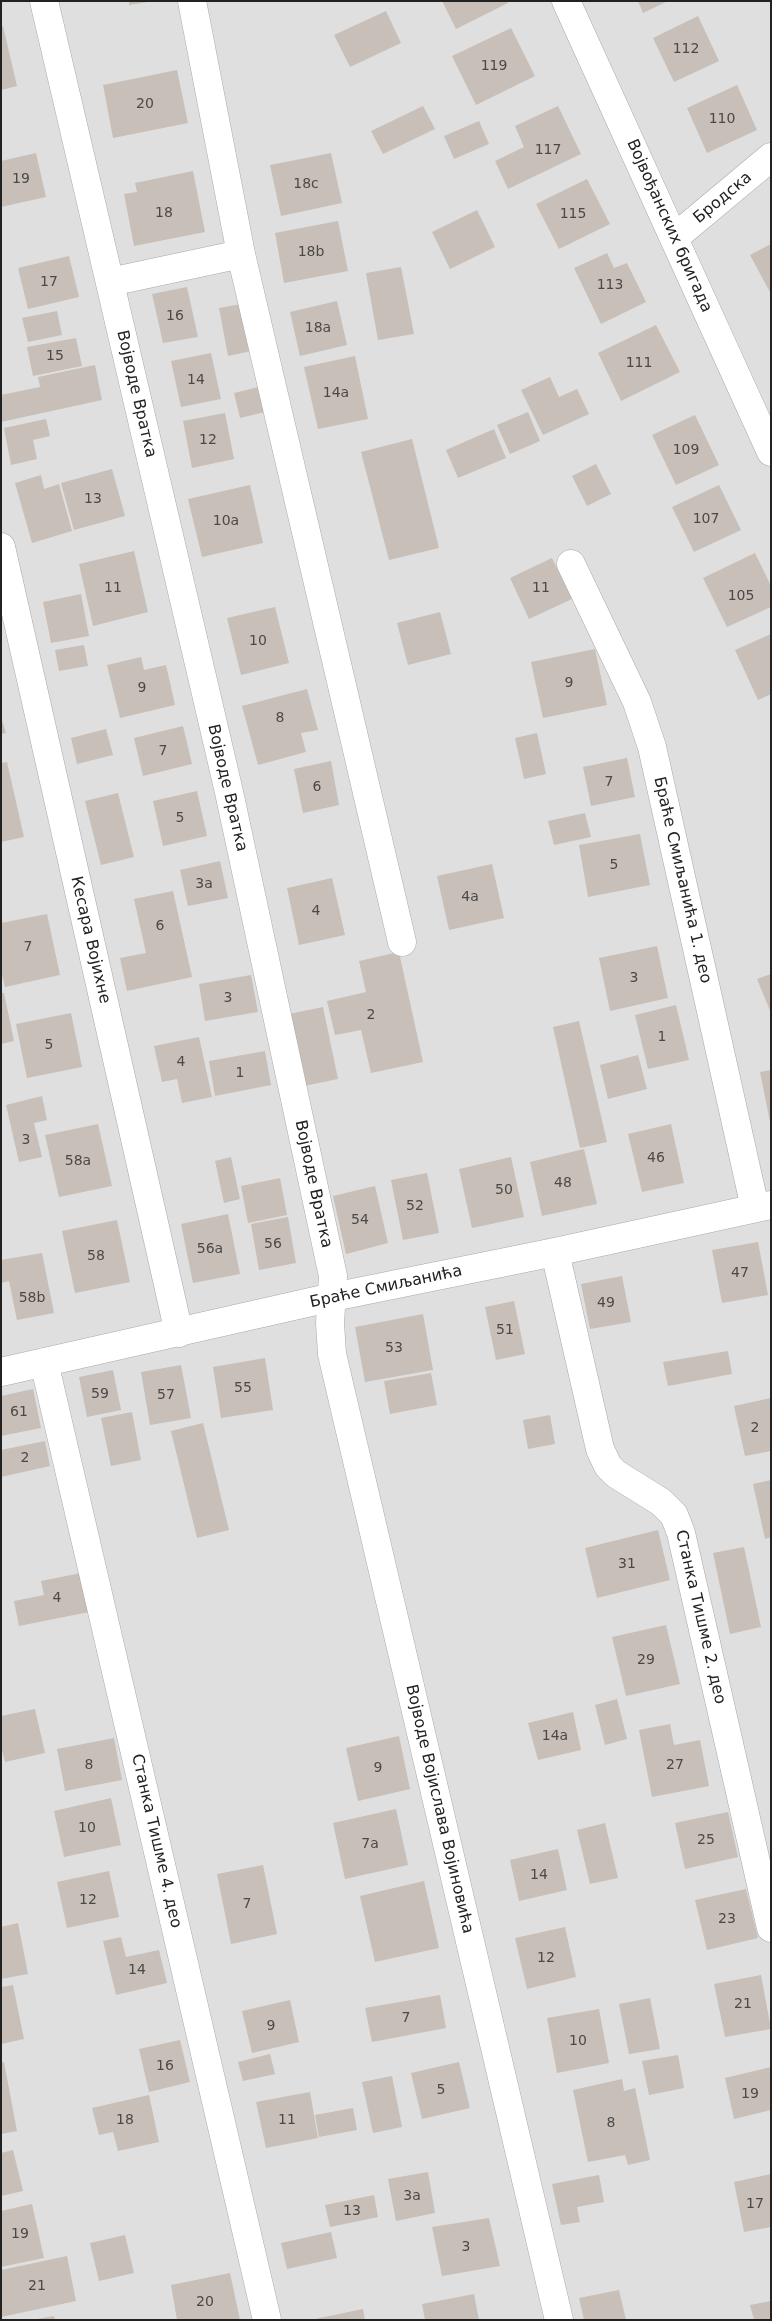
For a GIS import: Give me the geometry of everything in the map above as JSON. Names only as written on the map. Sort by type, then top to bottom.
[{"type":"street","name":"Војводе Вратка","points":[[44,1],[231,802],[333,1276],[334,1297]]},
{"type":"street","points":[[192,1],[241,254],[402,942]]},
{"type":"street","name":"Војвођанских бригада","points":[[566,1],[771,452]]},
{"type":"street","name":"Бродска","points":[[674,238],[771,157]]},
{"type":"street","points":[[110,282],[241,254]]},
{"type":"street","name":"Кесара Војихне","points":[[1,547],[179,1333]]},
{"type":"street","name":"Браће Смиљанића 1. део","points":[[571,564],[637,702],[652,747],[763,1206]]},
{"type":"street","name":"Браће Смиљанића","points":[[1,1372],[334,1297],[555,1252],[763,1206]]},
{"type":"street","name":"Станка Тишме 2. део","points":[[555,1252],[600,1449],[608,1466],[616,1474],[661,1502],[674,1516],[681,1533],[771,1928]]},
{"type":"street","name":"Војводе Војислава Војиновића","points":[[334,1297],[330,1323],[332,1354],[560,2320]]},
{"type":"street","name":"Станка Тишме 4. део","points":[[44,1362],[267,2320]]},
{"type":"shaded area","points":[[1,1],[771,1],[771,2320],[1,2320]]},
{"type":"building","points":[[129,1],[148,1],[148,2],[129,5]]},
{"type":"building","points":[[442,1],[507,1],[508,3],[456,29]]},
{"type":"building","points":[[638,1],[668,1],[643,13]]},
{"type":"building","points":[[386,11],[401,43],[350,67],[334,35]]},
{"type":"building","points":[[698,16],[719,61],[674,82],[653,38]]},
{"type":"building","points":[[1,26],[3,26],[17,86],[1,90]]},
{"type":"building","points":[[511,28],[535,76],[476,105],[452,56]]},
{"type":"building","points":[[177,70],[188,123],[113,138],[103,85]]},
{"type":"building","points":[[737,85],[757,130],[707,153],[687,108]]},
{"type":"building","points":[[423,106],[435,129],[383,154],[371,131]]},
{"type":"building","points":[[558,106],[581,154],[508,189],[495,161],[524,147],[515,126]]},
{"type":"building","points":[[479,121],[489,144],[454,159],[444,136]]},
{"type":"building","points":[[36,153],[46,197],[1,207],[1,161]]},
{"type":"building","points":[[331,153],[342,203],[281,216],[270,165]]},
{"type":"building","points":[[193,171],[205,232],[134,246],[124,194],[137,192],[135,183]]},
{"type":"building","points":[[587,179],[610,224],[559,249],[536,204]]},
{"type":"building","points":[[477,210],[495,247],[450,269],[432,232]]},
{"type":"building","points":[[338,221],[348,271],[284,283],[275,233]]},
{"type":"building","points":[[771,244],[771,294],[750,255]]},
{"type":"building","points":[[607,253],[614,268],[627,263],[646,302],[601,324],[574,268]]},
{"type":"building","points":[[69,256],[79,297],[28,309],[18,268]]},
{"type":"building","points":[[401,267],[414,334],[378,340],[366,273]]},
{"type":"building","points":[[187,287],[198,337],[163,343],[152,294]]},
{"type":"building","points":[[337,301],[347,345],[300,356],[290,312]]},
{"type":"building","points":[[247,303],[256,350],[228,356],[219,308]]},
{"type":"building","points":[[57,311],[62,335],[28,342],[22,318]]},
{"type":"building","points":[[656,325],[680,372],[621,401],[598,353]]},
{"type":"building","points":[[76,338],[82,366],[33,376],[27,347]]},
{"type":"building","points":[[211,353],[221,399],[181,407],[171,361]]},
{"type":"building","points":[[355,356],[368,419],[318,429],[304,367]]},
{"type":"building","points":[[95,365],[102,400],[1,422],[1,395],[40,387],[38,377]]},
{"type":"building","points":[[550,377],[559,397],[577,389],[589,414],[543,435],[521,390]]},
{"type":"building","points":[[267,385],[273,410],[240,418],[234,393]]},
{"type":"building","points":[[528,412],[540,441],[510,454],[497,425]]},
{"type":"building","points":[[225,413],[234,459],[192,468],[183,421]]},
{"type":"building","points":[[695,415],[719,465],[676,485],[652,435]]},
{"type":"building","points":[[46,419],[50,436],[33,440],[37,459],[11,465],[4,428]]},
{"type":"building","points":[[494,429],[506,458],[458,478],[446,450]]},
{"type":"building","points":[[412,439],[439,548],[389,560],[361,452]]},
{"type":"building","points":[[596,464],[611,494],[587,506],[572,476]]},
{"type":"building","points":[[112,469],[125,516],[74,530],[61,483]]},
{"type":"building","points":[[41,475],[44,489],[59,484],[72,531],[32,543],[15,483]]},
{"type":"building","points":[[250,485],[263,543],[202,557],[188,499]]},
{"type":"building","points":[[719,485],[741,530],[694,552],[672,507]]},
{"type":"building","points":[[134,551],[148,612],[93,626],[79,564]]},
{"type":"building","points":[[755,553],[771,586],[771,607],[727,627],[703,578]]},
{"type":"building","points":[[552,558],[572,599],[529,619],[510,578]]},
{"type":"building","points":[[81,594],[89,636],[51,643],[43,602]]},
{"type":"building","points":[[275,607],[289,663],[241,675],[227,618]]},
{"type":"building","points":[[440,612],[451,654],[408,665],[397,623]]},
{"type":"building","points":[[771,634],[771,694],[758,700],[735,650]]},
{"type":"building","points":[[84,645],[88,666],[59,671],[55,650]]},
{"type":"building","points":[[595,649],[607,705],[543,718],[531,662]]},
{"type":"building","points":[[141,657],[144,670],[166,665],[175,705],[120,718],[107,665]]},
{"type":"building","points":[[307,689],[318,730],[301,733],[306,752],[258,765],[242,706]]},
{"type":"building","points":[[1,717],[6,733],[1,734]]},
{"type":"building","points":[[183,726],[192,764],[143,776],[134,738]]},
{"type":"building","points":[[106,729],[113,755],[77,764],[71,738]]},
{"type":"building","points":[[537,733],[546,774],[524,779],[515,738]]},
{"type":"building","points":[[627,758],[635,797],[591,806],[583,767]]},
{"type":"building","points":[[331,761],[339,805],[303,813],[294,769]]},
{"type":"building","points":[[7,762],[24,837],[1,842],[1,763]]},
{"type":"building","points":[[197,791],[207,836],[163,846],[153,801]]},
{"type":"building","points":[[118,793],[134,857],[101,865],[85,801]]},
{"type":"building","points":[[585,813],[591,837],[554,845],[548,821]]},
{"type":"building","points":[[640,834],[650,885],[588,897],[579,845]]},
{"type":"building","points":[[220,861],[228,898],[188,906],[180,870]]},
{"type":"building","points":[[492,864],[504,918],[449,930],[437,876]]},
{"type":"building","points":[[332,878],[345,935],[299,945],[287,888]]},
{"type":"building","points":[[173,891],[192,977],[127,991],[120,958],[146,953],[134,899]]},
{"type":"building","points":[[47,914],[60,975],[5,987],[1,971],[1,923]]},
{"type":"building","points":[[657,946],[668,998],[610,1011],[599,958]]},
{"type":"building","points":[[399,952],[423,1062],[371,1073],[361,1030],[335,1035],[327,1001],[366,992],[359,961]]},
{"type":"building","points":[[771,974],[771,1013],[757,979]]},
{"type":"building","points":[[251,975],[258,1012],[205,1021],[199,984]]},
{"type":"building","points":[[1,993],[4,993],[14,1041],[1,1044]]},
{"type":"building","points":[[676,1005],[689,1060],[648,1069],[635,1015]]},
{"type":"building","points":[[323,1007],[338,1079],[304,1086],[289,1014]]},
{"type":"building","points":[[71,1013],[82,1067],[27,1078],[16,1024]]},
{"type":"building","points":[[579,1021],[607,1142],[580,1148],[553,1027]]},
{"type":"building","points":[[199,1037],[212,1097],[182,1103],[177,1079],[162,1082],[154,1046]]},
{"type":"building","points":[[265,1051],[271,1085],[215,1096],[209,1061]]},
{"type":"building","points":[[638,1055],[647,1089],[608,1099],[600,1065]]},
{"type":"building","points":[[771,1070],[771,1122],[770,1122],[760,1072]]},
{"type":"building","points":[[42,1096],[47,1120],[34,1123],[42,1157],[19,1162],[6,1105]]},
{"type":"building","points":[[98,1124],[112,1186],[59,1197],[45,1135]]},
{"type":"building","points":[[671,1124],[684,1183],[642,1192],[628,1134]]},
{"type":"building","points":[[584,1149],[597,1204],[542,1216],[530,1162]]},
{"type":"building","points":[[231,1157],[240,1199],[224,1203],[215,1161]]},
{"type":"building","points":[[511,1157],[524,1217],[472,1228],[459,1169]]},
{"type":"building","points":[[427,1173],[439,1233],[403,1240],[391,1180]]},
{"type":"building","points":[[280,1178],[287,1215],[248,1223],[241,1186]]},
{"type":"building","points":[[375,1186],[388,1243],[346,1254],[333,1196]]},
{"type":"building","points":[[228,1214],[240,1274],[193,1283],[181,1224]]},
{"type":"building","points":[[288,1217],[296,1263],[259,1270],[251,1224]]},
{"type":"building","points":[[117,1220],[130,1282],[75,1293],[62,1231]]},
{"type":"building","points":[[758,1242],[768,1295],[722,1303],[712,1250]]},
{"type":"building","points":[[42,1253],[54,1313],[17,1320],[9,1281],[1,1283],[1,1260]]},
{"type":"building","points":[[622,1276],[631,1322],[590,1329],[581,1284]]},
{"type":"building","points":[[514,1301],[525,1354],[496,1360],[485,1307]]},
{"type":"building","points":[[423,1314],[433,1370],[365,1382],[355,1327]]},
{"type":"building","points":[[728,1351],[732,1374],[668,1386],[663,1362]]},
{"type":"building","points":[[265,1358],[273,1410],[221,1418],[213,1367]]},
{"type":"building","points":[[181,1365],[191,1418],[150,1425],[141,1372]]},
{"type":"building","points":[[113,1370],[121,1410],[87,1417],[79,1377]]},
{"type":"building","points":[[431,1373],[437,1405],[390,1414],[384,1381]]},
{"type":"building","points":[[33,1389],[41,1428],[1,1436],[1,1396]]},
{"type":"building","points":[[771,1398],[771,1451],[745,1456],[734,1406]]},
{"type":"building","points":[[132,1412],[141,1460],[111,1466],[101,1418]]},
{"type":"building","points":[[550,1415],[555,1444],[528,1449],[523,1420]]},
{"type":"building","points":[[203,1423],[229,1530],[197,1538],[171,1431]]},
{"type":"building","points":[[45,1441],[50,1466],[1,1477],[1,1450]]},
{"type":"building","points":[[771,1480],[771,1537],[765,1539],[753,1484]]},
{"type":"building","points":[[658,1530],[670,1580],[597,1598],[585,1548]]},
{"type":"building","points":[[744,1547],[761,1627],[730,1634],[713,1553]]},
{"type":"building","points":[[81,1573],[89,1612],[19,1626],[14,1601],[44,1595],[41,1581]]},
{"type":"building","points":[[666,1625],[680,1684],[626,1696],[612,1637]]},
{"type":"building","points":[[617,1699],[627,1739],[605,1745],[595,1705]]},
{"type":"building","points":[[35,1709],[45,1753],[5,1762],[1,1746],[1,1716]]},
{"type":"building","points":[[573,1712],[581,1750],[538,1760],[528,1723]]},
{"type":"building","points":[[670,1724],[674,1745],[700,1740],[709,1786],[652,1797],[639,1730]]},
{"type":"building","points":[[399,1736],[410,1789],[358,1801],[346,1748]]},
{"type":"building","points":[[114,1738],[122,1780],[65,1791],[57,1749]]},
{"type":"building","points":[[111,1798],[121,1845],[64,1857],[54,1811]]},
{"type":"building","points":[[396,1809],[408,1865],[345,1879],[333,1823]]},
{"type":"building","points":[[728,1812],[738,1857],[685,1869],[675,1823]]},
{"type":"building","points":[[605,1823],[618,1878],[590,1884],[577,1830]]},
{"type":"building","points":[[558,1849],[567,1890],[519,1901],[510,1860]]},
{"type":"building","points":[[263,1865],[277,1934],[231,1944],[217,1874]]},
{"type":"building","points":[[109,1871],[119,1917],[67,1928],[57,1882]]},
{"type":"building","points":[[424,1881],[439,1948],[375,1962],[360,1896]]},
{"type":"building","points":[[746,1889],[758,1938],[707,1950],[695,1900]]},
{"type":"building","points":[[18,1923],[28,1974],[1,1979],[1,1927]]},
{"type":"building","points":[[565,1927],[576,1977],[527,1989],[515,1938]]},
{"type":"building","points":[[121,1937],[126,1957],[159,1950],[167,1983],[116,1995],[103,1941]]},
{"type":"building","points":[[761,1975],[771,2029],[725,2037],[714,1984]]},
{"type":"building","points":[[13,1985],[24,2039],[1,2044],[1,1987]]},
{"type":"building","points":[[440,1995],[446,2028],[372,2042],[365,2008]]},
{"type":"building","points":[[650,1998],[660,2049],[629,2054],[619,2004]]},
{"type":"building","points":[[290,2000],[299,2042],[252,2053],[242,2011]]},
{"type":"building","points":[[599,2009],[609,2063],[557,2073],[547,2018]]},
{"type":"building","points":[[180,2040],[190,2082],[149,2092],[139,2049]]},
{"type":"building","points":[[270,2054],[275,2074],[243,2081],[238,2062]]},
{"type":"building","points":[[678,2055],[684,2088],[649,2095],[642,2061]]},
{"type":"building","points":[[4,2062],[17,2131],[1,2134],[1,2063]]},
{"type":"building","points":[[459,2062],[470,2108],[422,2119],[411,2073]]},
{"type":"building","points":[[771,2067],[771,2110],[734,2119],[725,2078]]},
{"type":"building","points":[[392,2076],[402,2127],[373,2133],[362,2082]]},
{"type":"building","points":[[622,2079],[624,2091],[635,2088],[650,2160],[628,2165],[625,2155],[588,2162],[573,2090]]},
{"type":"building","points":[[310,2092],[318,2138],[266,2148],[256,2102]]},
{"type":"building","points":[[149,2095],[159,2142],[118,2151],[113,2132],[99,2135],[92,2108]]},
{"type":"building","points":[[353,2108],[357,2130],[319,2137],[315,2115]]},
{"type":"building","points":[[13,2150],[23,2191],[1,2196],[1,2153]]},
{"type":"building","points":[[428,2172],[435,2213],[396,2221],[388,2179]]},
{"type":"building","points":[[771,2174],[771,2227],[744,2232],[734,2182]]},
{"type":"building","points":[[599,2175],[604,2202],[577,2207],[580,2222],[561,2225],[552,2184]]},
{"type":"building","points":[[374,2195],[378,2217],[330,2227],[325,2205]]},
{"type":"building","points":[[32,2204],[44,2258],[1,2267],[1,2211]]},
{"type":"building","points":[[489,2218],[500,2266],[442,2276],[432,2227]]},
{"type":"building","points":[[331,2232],[337,2258],[287,2269],[281,2243]]},
{"type":"building","points":[[125,2235],[134,2273],[99,2281],[90,2243]]},
{"type":"building","points":[[67,2256],[76,2301],[1,2317],[1,2270]]},
{"type":"building","points":[[230,2273],[240,2320],[177,2320],[171,2285]]},
{"type":"building","points":[[619,2290],[626,2320],[584,2320],[579,2298]]},
{"type":"building","points":[[474,2294],[479,2320],[425,2320],[422,2304]]},
{"type":"building","points":[[771,2301],[771,2320],[754,2320],[750,2305]]},
{"type":"building","points":[[363,2309],[365,2320],[315,2320],[315,2319]]},
{"type":"building","points":[[54,2316],[55,2320],[37,2319]]}]
